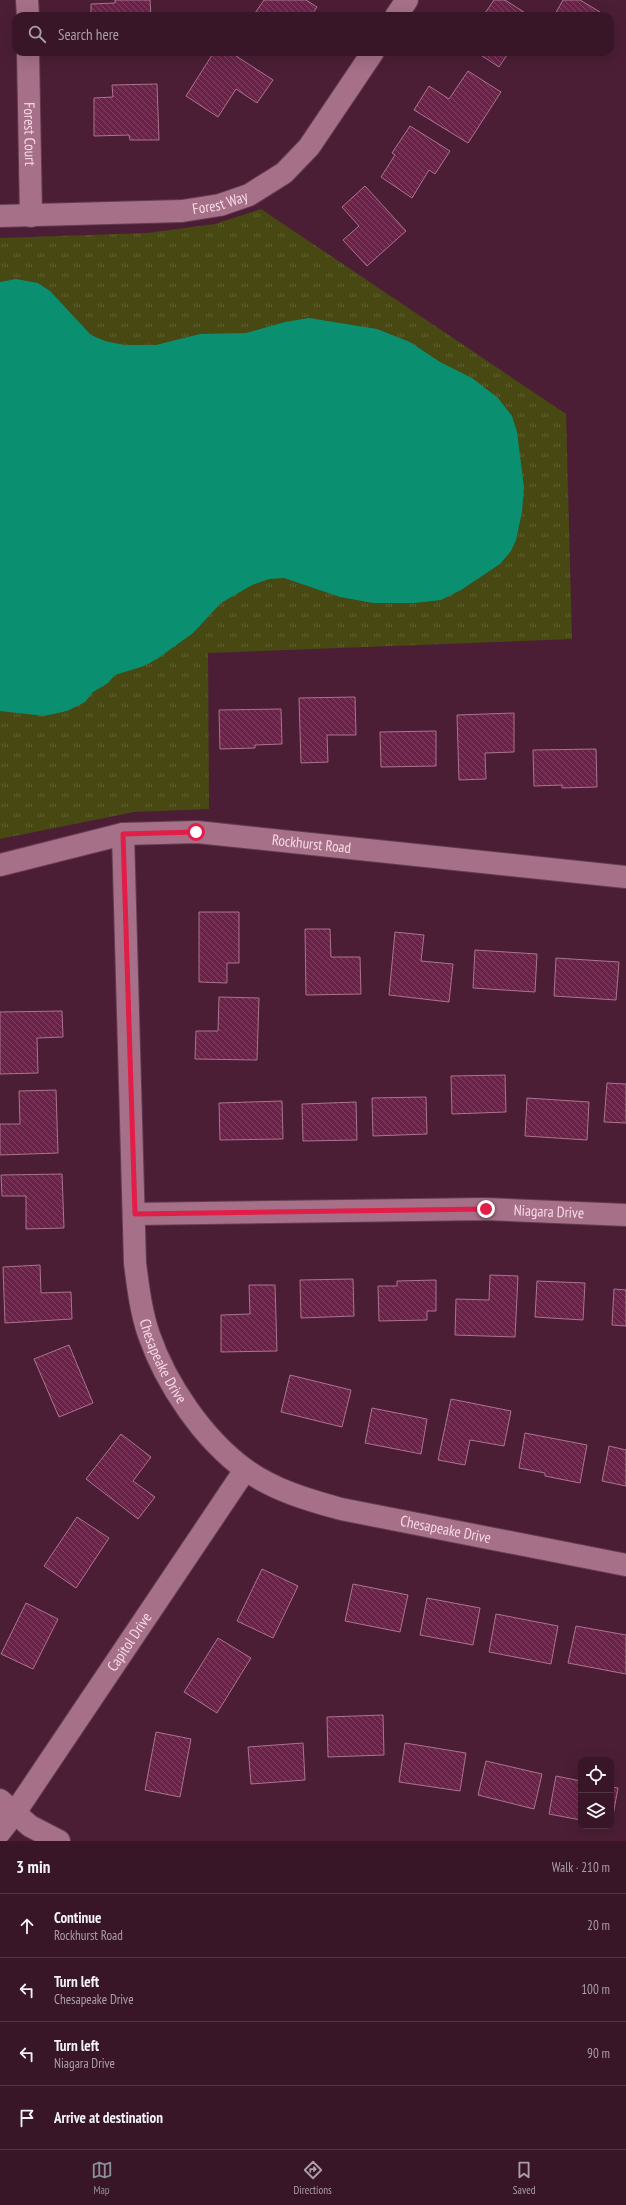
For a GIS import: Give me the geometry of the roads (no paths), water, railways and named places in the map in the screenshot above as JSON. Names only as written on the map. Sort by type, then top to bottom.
[{"type":"street","points":[[27,0],[28,12]]},
{"type":"street","points":[[399,12],[407,0]]},
{"type":"street","name":"Forest Court","points":[[28,56],[31,216]]},
{"type":"street","name":"Forest Way","points":[[0,216],[182,211],[220,205],[249,195],[284,173],[309,147],[370,56]]},
{"type":"street","name":"Rockhurst Road","points":[[0,865],[123,834],[196,832],[240,835],[626,877]]},
{"type":"street","name":"Chesapeake Drive","points":[[123,834],[135,1214],[135,1263],[139,1296],[152,1341],[163,1367],[189,1410],[213,1439],[245,1470],[273,1486],[299,1498],[341,1509],[626,1565]]},
{"type":"street","name":"Niagara Drive","points":[[135,1214],[486,1209],[626,1215]]},
{"type":"street","name":"Capitol Drive","points":[[0,1832],[7,1807],[245,1470]]},
{"type":"street","points":[[7,1807],[30,1826],[59,1841]]}]
